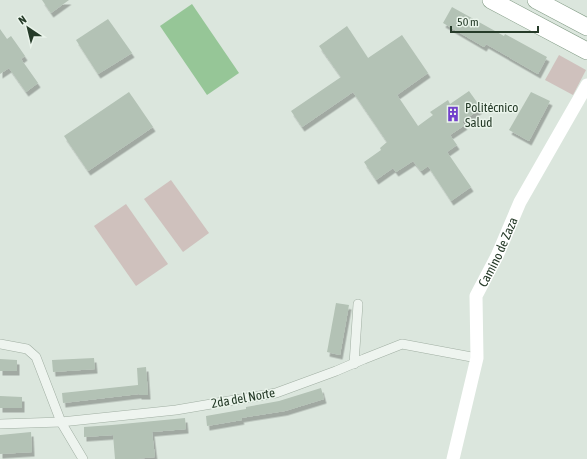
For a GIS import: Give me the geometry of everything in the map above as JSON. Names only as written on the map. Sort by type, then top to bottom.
[{"type":"highway","points":[[490,0],[587,51]]},
{"type":"highway","points":[[536,0],[587,27]]},
{"type":"street","name":"Camino de Zaza","points":[[453,459],[477,358],[476,296],[497,256],[520,202],[587,84]]},
{"type":"street","points":[[354,364],[358,304]]},
{"type":"street","points":[[0,344],[27,348],[36,357],[60,422],[84,459]]},
{"type":"street","name":"2da del Norte","points":[[0,424],[60,422],[176,410],[276,393],[336,372],[402,344],[477,358]]},
{"type":"shaded area","points":[[192,4],[239,73],[207,95],[160,26]]},
{"type":"shaded area","points":[[559,55],[586,70],[573,95],[545,80]]},
{"type":"shaded area","points":[[171,180],[209,233],[183,252],[144,199]]},
{"type":"shaded area","points":[[126,204],[168,264],[136,286],[94,226]]},
{"type":"building","points":[[42,0],[69,0],[51,13]]},
{"type":"building","points":[[452,7],[504,36],[505,34],[547,57],[538,74],[486,44],[484,47],[443,23]]},
{"type":"building","points":[[108,19],[132,53],[98,74],[76,40]]},
{"type":"building","name":"Politécnico Salud","points":[[347,26],[368,58],[402,35],[428,73],[397,95],[418,126],[433,115],[430,112],[448,100],[450,104],[469,91],[481,108],[462,122],[465,125],[450,135],[457,145],[447,152],[471,187],[451,201],[428,166],[421,171],[413,161],[396,172],[393,168],[376,180],[364,162],[381,150],[380,148],[387,142],[353,92],[302,127],[291,111],[341,77],[319,46]]},
{"type":"building","points":[[0,29],[7,39],[11,36],[25,56],[21,59],[38,83],[26,92],[9,68],[0,74]]},
{"type":"building","points":[[129,92],[153,127],[88,171],[64,136]]},
{"type":"building","points":[[531,92],[550,101],[529,141],[509,130]]},
{"type":"building","points":[[336,303],[349,305],[340,355],[327,352]]},
{"type":"building","points":[[94,358],[95,369],[53,372],[52,360]]},
{"type":"building","points":[[0,359],[17,360],[17,371],[0,371]]},
{"type":"building","points":[[146,367],[148,395],[139,394],[63,403],[62,393],[138,385],[137,368]]},
{"type":"building","points":[[321,388],[324,399],[285,411],[241,418],[242,420],[207,426],[206,416],[279,401]]},
{"type":"building","points":[[0,396],[22,397],[22,408],[0,408]]},
{"type":"building","points":[[185,418],[186,429],[152,432],[155,457],[115,459],[113,435],[84,437],[84,427]]},
{"type":"building","points":[[31,432],[32,452],[0,454],[0,435]]},
{"type":"place","name":"Politécnico Salud","points":[[453,114]]}]
